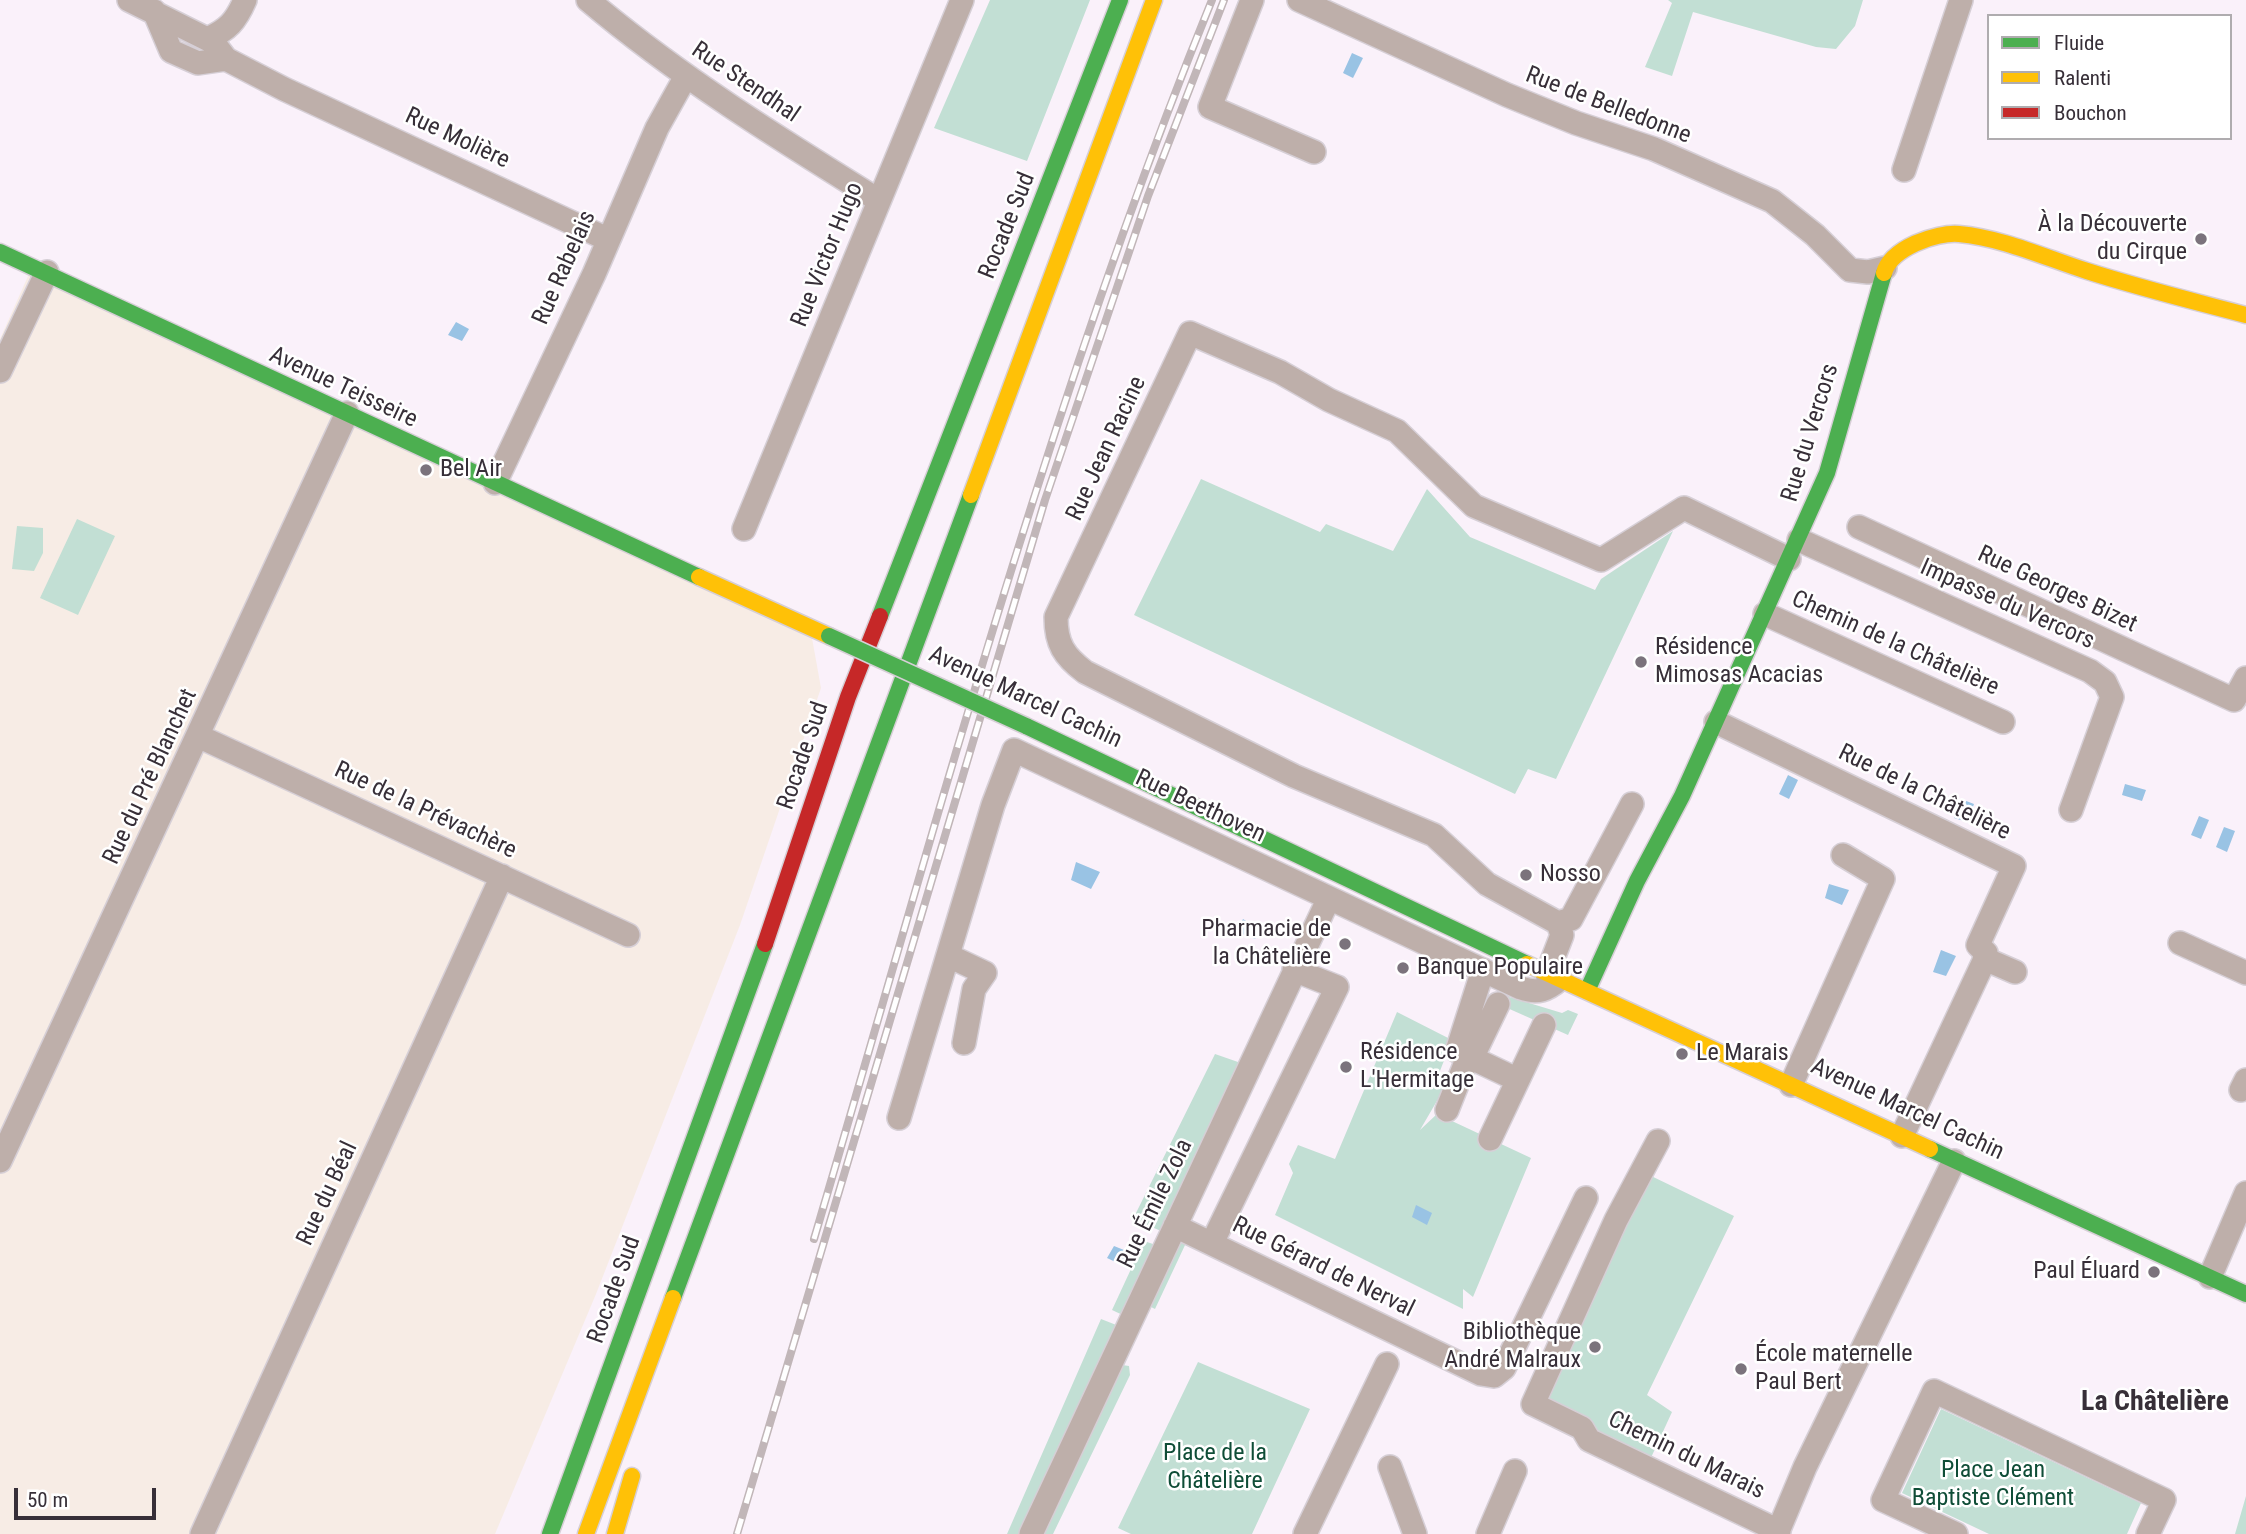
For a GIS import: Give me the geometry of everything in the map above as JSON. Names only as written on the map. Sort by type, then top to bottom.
[{"type":"main road","name":"Rocade Sud","points":[[550,1534],[705,1114],[848,697],[1120,0]]},
{"type":"main road","points":[[586,1534],[1154,0]]},
{"type":"main road","points":[[1885,268],[1907,247],[1933,236],[1957,234],[1988,239],[2144,289],[2246,315]]},
{"type":"main road","name":"Avenue Teisseire","points":[[0,252],[171,334],[586,524]]},
{"type":"main road","name":"Rue du Vercors","points":[[1587,991],[1716,722],[1827,473],[1885,268]]},
{"type":"main road","name":"Avenue Marcel Cachin","points":[[586,524],[1026,726],[1553,977],[2246,1294]]},
{"type":"main road","points":[[593,1367],[705,1114]]},
{"type":"main road","points":[[659,1385],[724,1160]]},
{"type":"main road","points":[[615,1534],[635,1465]]},
{"type":"street","points":[[128,0],[154,11],[174,34],[207,39],[226,31],[237,19],[245,0]]},
{"type":"street","name":"Rue Stendhal","points":[[588,0],[687,76],[816,163],[878,200]]},
{"type":"street","name":"Rue Victor Hugo","points":[[744,529],[962,0]]},
{"type":"street","points":[[1252,0],[1210,107],[1314,152]]},
{"type":"street","name":"Rue de Belledonne","points":[[1299,0],[1507,95],[1576,123],[1654,149],[1804,215],[1850,270],[1868,272],[1885,268]]},
{"type":"street","points":[[1905,170],[1961,0]]},
{"type":"street","points":[[174,34],[171,51],[198,63],[226,60]]},
{"type":"street","points":[[207,39],[226,60]]},
{"type":"street","name":"Rue Molière","points":[[226,60],[607,239]]},
{"type":"street","name":"Rue Rabelais","points":[[495,483],[657,128],[687,76]]},
{"type":"street","points":[[0,371],[40,269]]},
{"type":"street","name":"Impasse du Vercors","points":[[1190,333],[1280,372],[1329,400],[1397,431],[1474,506],[1601,560],[1684,508],[2090,671],[2105,682],[2112,697],[2071,810]]},
{"type":"street","name":"Rue Jean Racine","points":[[1071,588],[1190,333]]},
{"type":"street","name":"Rue du Pré Blanchet","points":[[0,1161],[347,413]]},
{"type":"street","name":"Rue Georges Bizet","points":[[1859,527],[2240,704],[2246,678]]},
{"type":"street","name":"Avenue Marcel Cachin","points":[[1071,588],[1056,617],[1056,638],[1066,658],[1085,672],[1294,776],[1434,835],[1487,884],[1558,923]]},
{"type":"street","name":"Chemin de la Châtelière","points":[[1765,614],[2003,722]]},
{"type":"street","name":"Rue de la Châtelière","points":[[1716,722],[2014,866],[1978,945],[1986,953],[1984,960],[1902,1136]]},
{"type":"street","name":"Rue de la Prévachère","points":[[198,736],[628,935]]},
{"type":"street","name":"Rue Beethoven","points":[[899,1118],[993,805],[1014,750],[1526,990],[1538,992],[1548,989],[1553,977]]},
{"type":"street","points":[[1553,977],[1562,935],[1558,923],[1571,919],[1632,804]]},
{"type":"street","points":[[1791,1085],[1883,878],[1843,856]]},
{"type":"street","name":"Rue du Béal","points":[[202,1534],[502,876]]},
{"type":"street","name":"Rue Émile Zola","points":[[1031,1534],[1329,898]]},
{"type":"street","points":[[1429,945],[1440,924]]},
{"type":"street","points":[[2180,943],[2246,974]]},
{"type":"street","points":[[949,956],[985,972],[974,989],[964,1044]]},
{"type":"street","points":[[1984,960],[2015,972]]},
{"type":"street","points":[[1212,1243],[1337,986],[1294,970]]},
{"type":"street","points":[[1483,970],[1457,1051],[1518,1080]]},
{"type":"street","points":[[1447,1110],[1498,1004]]},
{"type":"street","points":[[1490,1139],[1544,1025]]},
{"type":"street","name":"Chemin du Marais","points":[[1658,1141],[1616,1220],[1533,1404],[1582,1428],[1589,1440],[1778,1532]]},
{"type":"street","points":[[1778,1532],[1805,1467],[1954,1161]]},
{"type":"street","points":[[2210,1278],[2216,1257],[2246,1193]]},
{"type":"street","name":"Rue Gérard de Nerval","points":[[1175,1226],[1481,1374],[1494,1376],[1504,1368],[1586,1198]]},
{"type":"street","points":[[1305,1534],[1387,1364]]},
{"type":"street","points":[[1955,1534],[1883,1500],[1934,1391],[2164,1500],[2148,1534]]},
{"type":"street","points":[[1390,1467],[1415,1534]]},
{"type":"street","points":[[1488,1534],[1515,1471]]},
{"type":"shaded area","points":[[33,265],[810,627],[821,688],[740,925],[596,1294],[495,1534],[0,1534],[0,339]]},
{"type":"green space","points":[[990,0],[1090,0],[1027,161],[934,128]]},
{"type":"green space","points":[[1668,0],[1863,0],[1855,26],[1836,49],[1816,47],[1693,12],[1672,76],[1645,67],[1672,3]]},
{"type":"green space","points":[[1201,479],[1320,532],[1326,524],[1393,551],[1427,489],[1470,537],[1595,590],[1601,579],[1673,531],[1556,779],[1528,769],[1515,794],[1134,615]]},
{"type":"green space","points":[[77,519],[115,536],[78,615],[40,598]]},
{"type":"green space","points":[[17,526],[43,528],[43,553],[34,571],[12,569]]},
{"type":"green space","points":[[1506,996],[1562,1013],[1568,1010],[1578,1014],[1568,1035],[1505,1007]]},
{"type":"green space","points":[[1397,1012],[1452,1040],[1438,1076],[1448,1082],[1420,1130],[1437,1114],[1531,1158],[1473,1297],[1463,1289],[1463,1309],[1275,1215],[1293,1173],[1289,1164],[1298,1145],[1335,1159]]},
{"type":"green space","points":[[1215,1054],[1238,1062],[1245,1069],[1168,1234],[1133,1219]]},
{"type":"green space","points":[[1645,1173],[1734,1216],[1647,1395],[1672,1412],[1649,1462],[1536,1405]]},
{"type":"green space","points":[[1176,1238],[1186,1243],[1155,1309],[1143,1303]]},
{"type":"green space","points":[[1144,1241],[1162,1247],[1129,1318],[1112,1310]]},
{"type":"green space","points":[[1101,1319],[1124,1328],[1027,1534],[1007,1534]]},
{"type":"green space","name":"Place de la Châtelière","points":[[1198,1362],[1310,1409],[1252,1534],[1131,1534],[1118,1528]]},
{"type":"green space","points":[[1116,1364],[1129,1366],[1130,1375],[1053,1534],[1037,1534]]},
{"type":"green space","name":"Place Jean Baptiste Clément","points":[[1941,1409],[2141,1503],[2127,1534],[1989,1534],[1902,1493]]},
{"type":"green space","points":[[2246,1496],[2246,1534],[2235,1534]]},
{"type":"water","points":[[1352,53],[1363,58],[1353,78],[1343,73]]},
{"type":"water","points":[[456,322],[469,329],[462,341],[448,335]]},
{"type":"water","points":[[1788,775],[1798,780],[1789,799],[1779,794]]},
{"type":"water","points":[[2125,784],[2146,790],[2142,801],[2122,795]]},
{"type":"water","points":[[1961,799],[1974,804],[1967,822],[1954,818]]},
{"type":"water","points":[[2199,816],[2209,820],[2201,839],[2191,835]]},
{"type":"water","points":[[2224,827],[2235,831],[2227,852],[2216,847]]},
{"type":"water","points":[[1076,862],[1100,872],[1091,889],[1071,880]]},
{"type":"water","points":[[1829,884],[1849,890],[1842,905],[1825,898]]},
{"type":"water","points":[[1243,919],[1262,931],[1255,939],[1237,932]]},
{"type":"water","points":[[1941,950],[1956,956],[1946,976],[1933,972]]},
{"type":"water","points":[[1416,1205],[1432,1213],[1427,1225],[1412,1217]]},
{"type":"water","points":[[1114,1246],[1129,1252],[1124,1266],[1107,1258]]},
{"type":"railway","points":[[814,1239],[951,770],[1046,459],[1153,152],[1212,0]]},
{"type":"railway","points":[[737,1534],[1045,500],[1148,196],[1224,0]]},
{"type":"traffic: fast","points":[[880,616],[1120,0]]},
{"type":"traffic: fast","points":[[0,252],[699,577]]},
{"type":"traffic: fast","points":[[1587,991],[1637,881],[1682,796],[1827,473],[1884,273]]},
{"type":"traffic: fast","points":[[673,1298],[971,495]]},
{"type":"traffic: fast","points":[[829,636],[1026,726]]},
{"type":"traffic: fast","points":[[1026,726],[1527,964]]},
{"type":"traffic: fast","points":[[550,1534],[765,944]]},
{"type":"traffic: fast","points":[[1930,1149],[2246,1294]]},
{"type":"traffic: slow","points":[[971,495],[1154,0]]},
{"type":"traffic: slow","points":[[1884,273],[1895,256],[1915,243],[1959,234],[2008,244],[2107,277],[2246,315]]},
{"type":"traffic: slow","points":[[699,577],[829,636]]},
{"type":"traffic: slow","points":[[1527,964],[1930,1149]]},
{"type":"traffic: slow","points":[[586,1534],[673,1298]]},
{"type":"traffic: slow","points":[[615,1534],[632,1476]]},
{"type":"traffic: jam","points":[[765,944],[848,697],[880,616]]},
{"type":"place","name":"À la Découverte du Cirque","points":[[2201,239]]},
{"type":"place","name":"Bel Air","points":[[426,470]]},
{"type":"place","name":"Résidence Mimosas Acacias","points":[[1641,662]]},
{"type":"place","name":"Nosso","points":[[1526,875]]},
{"type":"place","name":"Pharmacie de la Châtelière","points":[[1345,944]]},
{"type":"place","name":"Banque Populaire","points":[[1403,968]]},
{"type":"place","name":"Le Marais","points":[[1682,1054]]},
{"type":"place","name":"Résidence L'Hermitage","points":[[1346,1067]]},
{"type":"place","name":"Paul Éluard","points":[[2154,1272]]},
{"type":"place","name":"Bibliothèque André Malraux","points":[[1595,1347]]},
{"type":"place","name":"École maternelle Paul Bert","points":[[1741,1369]]},
{"type":"district","name":"La Châtelière","points":[[2155,1403]]}]
